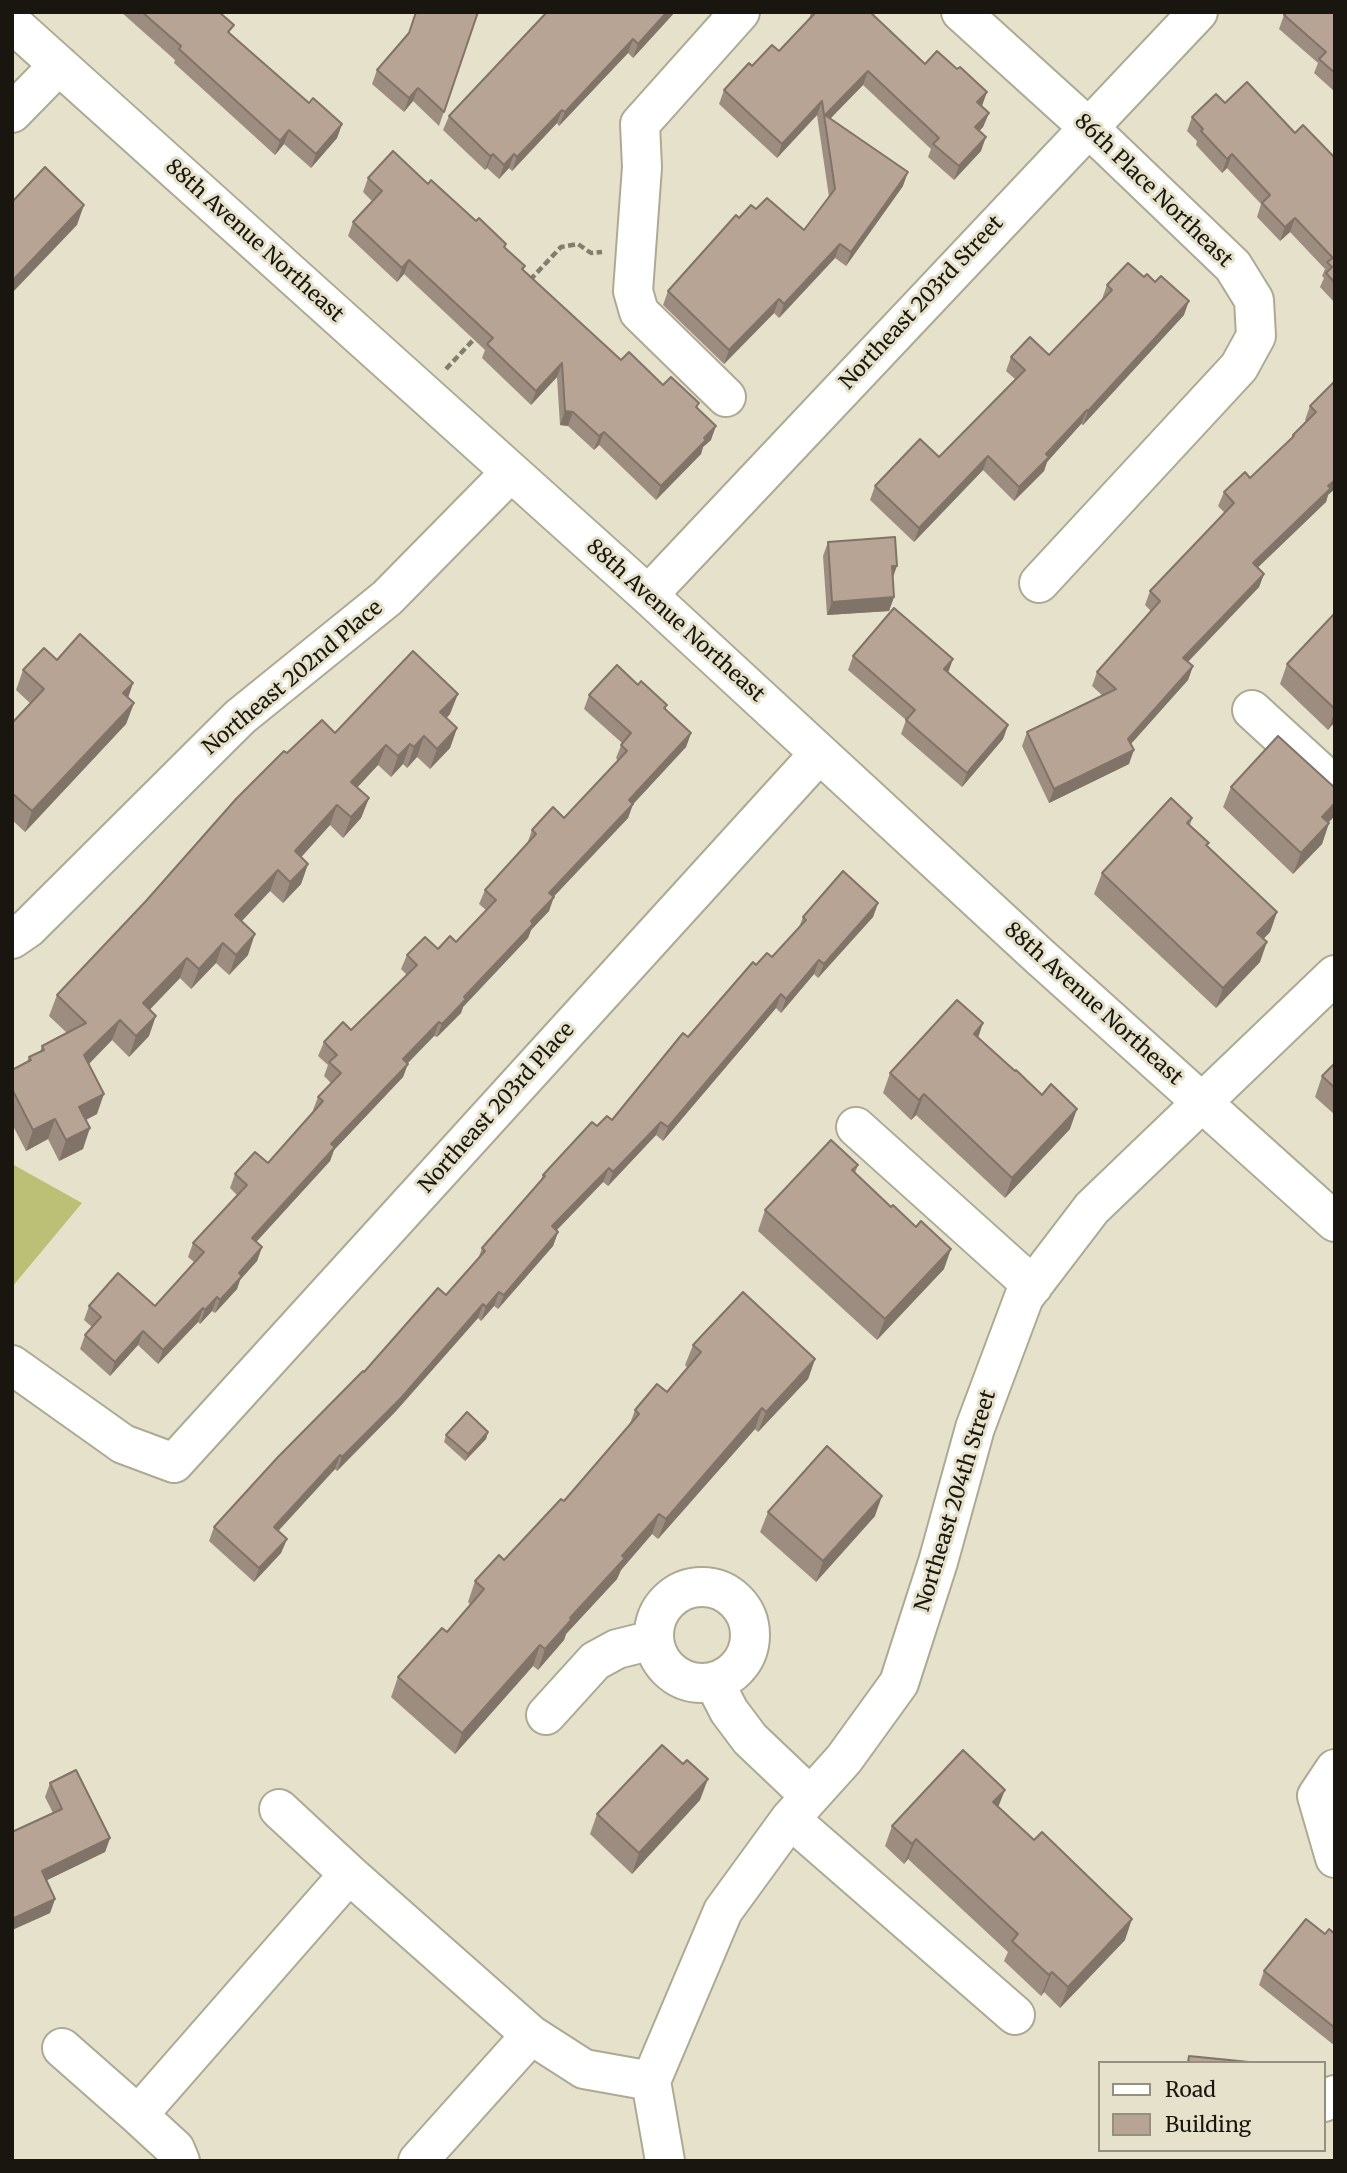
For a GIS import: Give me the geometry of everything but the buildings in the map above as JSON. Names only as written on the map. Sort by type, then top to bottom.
[{"type":"street","points":[[726,397],[639,312],[634,291],[642,167],[640,124],[740,12]]},
{"type":"street","name":"86th Place Northeast","points":[[961,12],[1089,128],[1233,266],[1254,300],[1256,336],[1239,367],[1039,583]]},
{"type":"street","name":"Northeast 203rd Street","points":[[648,595],[1198,12]]},
{"type":"street","name":"88th Avenue Northeast","points":[[12,23],[648,595],[819,754],[1335,1222]]},
{"type":"street","points":[[12,113],[58,65]]},
{"type":"street","name":"Northeast 202nd Place","points":[[12,939],[28,928],[240,717],[387,598],[510,471]]},
{"type":"street","points":[[1252,710],[1335,786]]},
{"type":"street","name":"Northeast 203rd Place","points":[[12,1365],[123,1444],[174,1463],[819,754]]},
{"type":"street","name":"Northeast 204th Street","points":[[651,2081],[723,1911],[800,1808],[844,1759],[899,1683],[938,1562],[975,1428],[1024,1297],[1092,1208],[1335,975]]},
{"type":"street","points":[[856,1127],[1033,1286]]},
{"type":"street","points":[[702,1587],[718,1590],[731,1597],[742,1608],[750,1637],[747,1652],[739,1666],[714,1682],[697,1683],[668,1670],[658,1656],[653,1640],[661,1609],[673,1597],[687,1589],[702,1587]]},
{"type":"street","points":[[547,1715],[595,1661],[618,1649],[653,1640]]},
{"type":"street","points":[[714,1682],[729,1711],[800,1808],[1014,2015]]},
{"type":"street","points":[[1335,1769],[1317,1796],[1335,1858]]},
{"type":"street","points":[[279,1809],[530,2035],[584,2069],[651,2081],[665,2161]]},
{"type":"street","points":[[138,2115],[349,1874]]},
{"type":"street","points":[[418,2161],[530,2035]]},
{"type":"street","points":[[62,2048],[174,2149],[180,2161]]},
{"type":"path","points":[[525,286],[561,247],[578,244],[591,253],[611,251]]},
{"type":"path","points":[[423,393],[479,335]]},
{"type":"green space","points":[[12,1164],[82,1203],[12,1287]]}]
